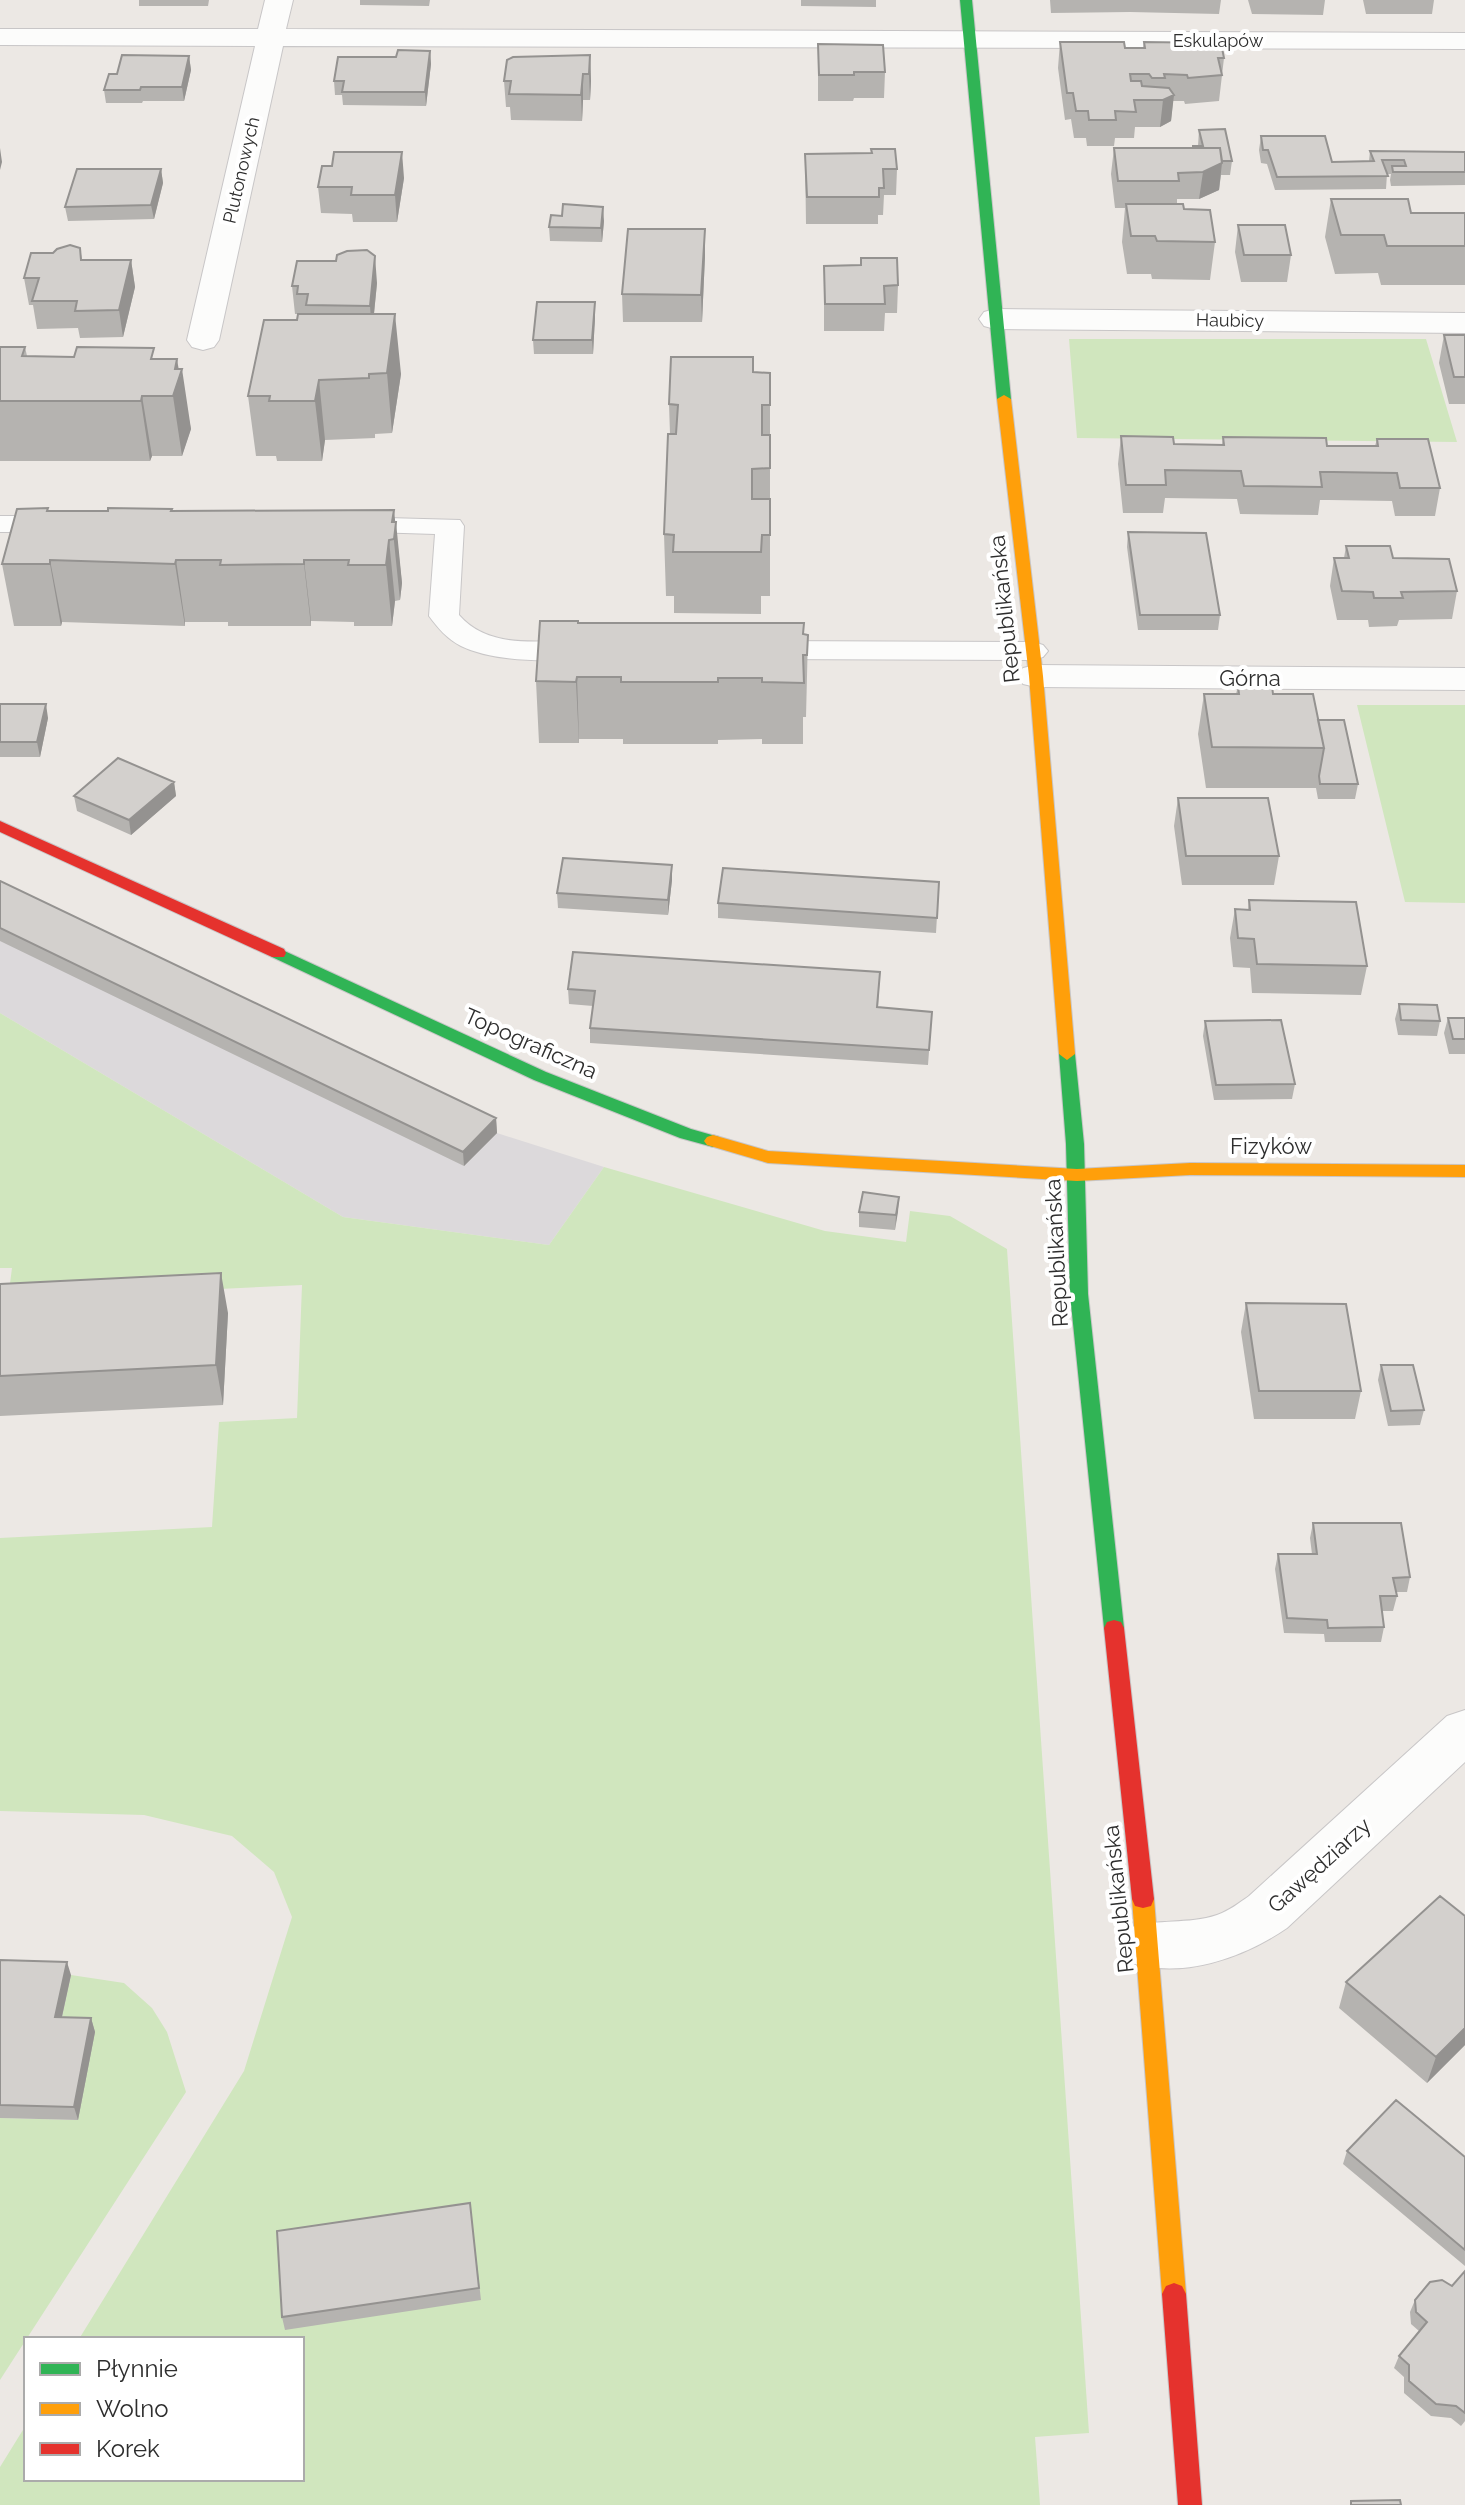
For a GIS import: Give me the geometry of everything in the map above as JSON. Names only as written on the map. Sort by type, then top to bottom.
[{"type":"street","name":"Plutonowych","points":[[203,340],[279,0]]},
{"type":"street","name":"Republikańska","points":[[966,0],[995,319],[1034,664],[1077,1175],[1079,1294],[1148,1945],[1190,2505]]},
{"type":"street","name":"Eskulapów","points":[[0,37],[1465,41]]},
{"type":"street","name":"Haubicy","points":[[995,319],[1465,323]]},
{"type":"street","name":"Górna","points":[[1034,664],[1465,679]]},
{"type":"street","name":"Topograficzna","points":[[0,826],[88,864],[540,1076],[686,1134],[768,1157],[796,1160],[1077,1175]]},
{"type":"street","name":"Fizyków","points":[[1077,1175],[1190,1169],[1465,1171]]},
{"type":"street","name":"Gawędziarzy","points":[[1148,1945],[1205,1943],[1244,1930],[1268,1912],[1465,1731]]},
{"type":"lane","points":[[0,524],[92,524]]},
{"type":"lane","points":[[324,525],[450,526],[444,616],[452,629],[465,639],[485,647],[612,649]]},
{"type":"lane","points":[[739,650],[1034,664]]},
{"type":"shaded area","points":[[0,895],[497,1133],[604,1167],[549,1245],[343,1217],[0,1013]]},
{"type":"green space","points":[[1069,339],[1426,339],[1457,442],[1077,438]]},
{"type":"green space","points":[[1357,705],[1465,705],[1465,903],[1405,902]]},
{"type":"green space","points":[[0,1013],[343,1217],[549,1245],[604,1167],[825,1231],[906,1242],[910,1211],[950,1216],[1007,1249],[1089,2433],[1035,2437],[1040,2505],[0,2505],[0,2467],[24,2428],[24,2481],[304,2481],[304,2337],[80,2337],[244,2071],[292,1917],[274,1872],[232,1836],[144,1815],[0,1811],[0,1538],[212,1527],[219,1422],[297,1418],[302,1285],[8,1299],[12,1268],[0,1268]]},
{"type":"green space","points":[[71,1975],[124,1983],[152,2008],[167,2032],[186,2092],[28,2337],[24,2337],[24,2343],[0,2380],[0,2118],[78,2120],[59,2030]]},
{"type":"building","points":[[1060,42],[1124,42],[1125,48],[1145,48],[1144,42],[1221,43],[1224,58],[1218,58],[1222,75],[1188,78],[1187,75],[1164,74],[1165,78],[1152,78],[1149,74],[1130,74],[1131,81],[1141,81],[1142,86],[1169,88],[1174,95],[1163,100],[1134,100],[1136,112],[1115,111],[1116,120],[1089,120],[1088,111],[1076,111],[1073,93],[1067,93]]},
{"type":"building","points":[[818,44],[883,45],[885,72],[819,75]]},
{"type":"building","points":[[398,50],[430,51],[425,92],[342,92],[344,81],[334,81],[338,57],[396,57]]},
{"type":"building","points":[[122,55],[189,56],[182,87],[104,90],[109,74],[117,74]]},
{"type":"building","points":[[590,55],[589,74],[583,74],[581,95],[509,94],[511,81],[504,81],[507,60],[513,57]]},
{"type":"building","points":[[1225,129],[1232,161],[1222,161],[1220,148],[1193,148],[1203,146],[1199,130]]},
{"type":"building","points":[[1261,136],[1325,136],[1332,162],[1374,161],[1370,151],[1465,152],[1465,172],[1393,172],[1392,166],[1406,166],[1404,160],[1382,160],[1388,176],[1277,177],[1268,150],[1263,150]]},
{"type":"building","points":[[1114,148],[1220,148],[1222,163],[1203,172],[1178,173],[1179,181],[1118,181]]},
{"type":"building","points":[[871,149],[895,149],[897,169],[883,169],[884,188],[879,188],[879,197],[807,197],[805,154],[872,153]]},
{"type":"building","points":[[334,152],[402,152],[395,195],[351,195],[352,187],[318,187],[322,166],[332,166]]},
{"type":"building","points":[[77,169],[161,169],[151,205],[65,207]]},
{"type":"building","points":[[1331,199],[1408,199],[1411,213],[1465,213],[1465,246],[1387,246],[1384,235],[1341,235]]},
{"type":"building","points":[[563,204],[603,207],[601,228],[549,227],[551,215],[562,216]]},
{"type":"building","points":[[1126,204],[1183,204],[1184,209],[1210,210],[1215,242],[1157,241],[1155,236],[1131,236]]},
{"type":"building","points":[[1238,225],[1285,225],[1291,255],[1244,255]]},
{"type":"building","points":[[628,229],[705,229],[701,295],[622,294]]},
{"type":"building","points":[[70,245],[80,248],[81,260],[131,260],[119,310],[75,311],[77,301],[32,301],[39,278],[24,278],[31,253],[53,253]]},
{"type":"building","points":[[367,250],[375,256],[370,306],[306,305],[308,294],[297,294],[298,286],[292,286],[297,261],[336,261],[337,255],[347,251]]},
{"type":"building","points":[[861,258],[897,258],[898,285],[884,286],[885,304],[825,304],[824,266],[861,265]]},
{"type":"building","points":[[537,302],[595,302],[592,340],[533,340]]},
{"type":"building","points":[[298,314],[395,314],[387,373],[369,374],[369,378],[319,380],[315,401],[269,401],[270,396],[248,396],[264,320],[297,320]]},
{"type":"building","points":[[1444,335],[1465,335],[1465,377],[1454,377]]},
{"type":"building","points":[[0,347],[25,347],[22,356],[74,357],[77,347],[154,348],[151,359],[177,359],[175,369],[182,369],[173,396],[142,396],[141,401],[0,401]]},
{"type":"building","points":[[671,357],[753,357],[753,372],[770,373],[770,405],[762,405],[762,435],[770,435],[770,468],[752,469],[752,499],[770,499],[770,535],[762,535],[761,552],[673,552],[674,535],[664,534],[668,434],[676,434],[678,405],[669,404]]},
{"type":"building","points":[[1121,436],[1173,437],[1174,444],[1224,445],[1223,437],[1326,438],[1327,446],[1378,446],[1377,439],[1428,439],[1440,488],[1400,488],[1397,473],[1320,472],[1322,487],[1244,486],[1241,471],[1165,470],[1166,485],[1126,485]]},
{"type":"building","points":[[48,508],[47,511],[108,511],[108,508],[171,511],[394,510],[392,522],[396,522],[394,539],[389,540],[386,565],[348,565],[349,560],[220,565],[221,560],[176,560],[175,564],[50,560],[50,564],[2,564],[17,509]]},
{"type":"building","points":[[1128,532],[1206,533],[1220,615],[1140,615]]},
{"type":"building","points":[[1346,546],[1390,546],[1393,558],[1449,559],[1457,591],[1401,592],[1403,598],[1374,598],[1373,592],[1342,591],[1334,558],[1349,558]]},
{"type":"building","points":[[540,621],[804,623],[803,634],[808,635],[807,655],[803,655],[804,683],[762,682],[762,678],[718,678],[718,682],[621,682],[621,677],[577,677],[576,682],[536,681]]},
{"type":"building","points":[[1238,686],[1272,686],[1273,694],[1313,694],[1324,748],[1212,747],[1204,694],[1239,694]]},
{"type":"building","points":[[0,704],[46,704],[37,742],[0,742]]},
{"type":"building","points":[[1318,720],[1344,720],[1358,784],[1320,784],[1324,748]]},
{"type":"building","points":[[118,758],[174,782],[129,820],[74,796]]},
{"type":"building","points":[[1178,798],[1268,798],[1279,856],[1186,856]]},
{"type":"building","points":[[563,858],[672,865],[668,900],[557,893]]},
{"type":"building","points":[[723,868],[939,882],[937,918],[718,903]]},
{"type":"building","points":[[0,881],[496,1118],[463,1152],[0,928]]},
{"type":"building","points":[[1249,900],[1356,902],[1367,966],[1257,964],[1254,939],[1238,938],[1235,909],[1250,910]]},
{"type":"building","points":[[573,952],[880,972],[877,1007],[932,1012],[929,1050],[590,1028],[595,991],[568,989]]},
{"type":"building","points":[[1399,1004],[1437,1005],[1440,1021],[1401,1020]]},
{"type":"building","points":[[1448,1018],[1465,1018],[1465,1039],[1453,1039]]},
{"type":"building","points":[[1281,1020],[1295,1084],[1216,1085],[1205,1021]]},
{"type":"building","points":[[863,1192],[899,1197],[896,1215],[859,1212]]},
{"type":"building","points":[[221,1273],[216,1365],[0,1376],[0,1284]]},
{"type":"building","points":[[1246,1303],[1346,1304],[1361,1391],[1259,1391]]},
{"type":"building","points":[[1381,1365],[1413,1365],[1424,1410],[1391,1411]]},
{"type":"building","points":[[1313,1523],[1401,1523],[1410,1577],[1393,1578],[1397,1596],[1380,1596],[1384,1627],[1328,1628],[1327,1620],[1287,1618],[1278,1554],[1317,1554]]},
{"type":"building","points":[[1440,1896],[1465,1916],[1465,2028],[1436,2057],[1346,1982]]},
{"type":"building","points":[[0,1960],[67,1962],[55,2017],[91,2018],[74,2107],[0,2105]]},
{"type":"building","points":[[1396,2100],[1465,2157],[1465,2250],[1347,2151]]},
{"type":"building","points":[[470,2203],[479,2288],[282,2317],[277,2231]]},
{"type":"building","points":[[1465,2271],[1465,2413],[1456,2406],[1436,2404],[1409,2381],[1409,2365],[1399,2356],[1427,2322],[1416,2312],[1415,2300],[1430,2282],[1442,2280],[1452,2286]]},
{"type":"building","points":[[1400,2500],[1401,2505],[1351,2505],[1351,2501]]},
{"type":"traffic: fast","points":[[966,0],[1004,399]]},
{"type":"traffic: fast","points":[[278,953],[540,1076],[686,1134],[713,1141]]},
{"type":"traffic: fast","points":[[1067,1054],[1075,1144],[1079,1294],[1114,1628]]},
{"type":"traffic: slow","points":[[1004,399],[1036,676],[1067,1054]]},
{"type":"traffic: slow","points":[[713,1141],[768,1157],[1077,1175],[1190,1169],[1465,1171]]},
{"type":"traffic: slow","points":[[1143,1899],[1174,2294]]},
{"type":"traffic: jam","points":[[0,826],[278,953]]},
{"type":"traffic: jam","points":[[1114,1628],[1143,1899]]},
{"type":"traffic: jam","points":[[1174,2294],[1190,2505]]}]
